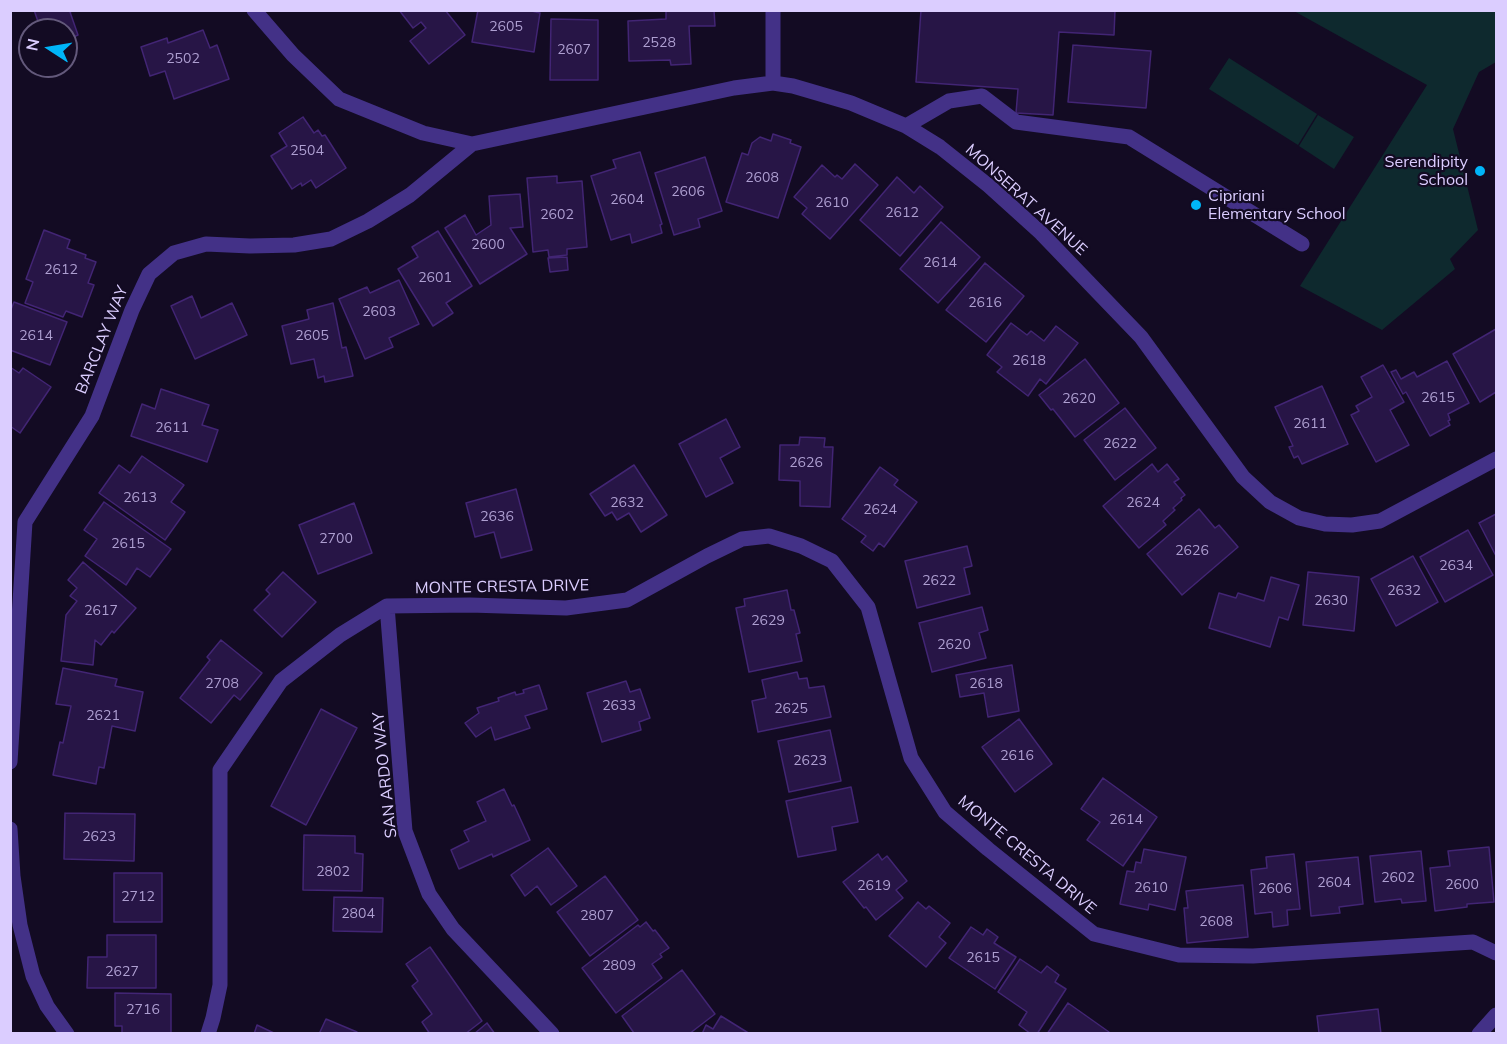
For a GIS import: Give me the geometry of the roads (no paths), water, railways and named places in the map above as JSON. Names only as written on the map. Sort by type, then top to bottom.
[{"type":"street","name":"MONSERAT AVENUE","points":[[254,10],[293,55],[339,99],[423,133],[472,144],[734,88],[773,83],[793,86],[850,103],[906,126],[940,147],[989,186],[1041,233],[1141,337],[1243,477],[1270,502],[1299,518],[1325,524],[1352,525],[1380,521],[1497,459]]},
{"type":"street","points":[[773,10],[773,83]]},
{"type":"street","points":[[906,126],[949,101],[982,96],[1017,122],[1130,137],[1302,244]]},
{"type":"street","name":"BARCLAY WAY","points":[[10,762],[24,522],[92,416],[132,310],[149,274],[174,254],[206,244],[250,246],[331,239],[368,221],[410,195],[472,144]]},
{"type":"street","points":[[10,530],[24,522]]},
{"type":"street","name":"MONTE CRESTA DRIVE","points":[[387,606],[470,605],[566,608],[627,600],[742,539],[769,536],[801,546],[832,561],[868,607],[911,758],[945,812],[1094,934],[1179,955],[1253,956],[1473,942],[1497,953]]},
{"type":"street","points":[[208,1034],[220,986],[220,770],[281,681],[340,635],[387,606]]},
{"type":"street","name":"SAN ARDO WAY","points":[[387,606],[405,831],[429,894],[453,929],[552,1034]]},
{"type":"street","points":[[10,830],[13,876],[20,925],[33,976],[47,1006],[67,1034]]},
{"type":"street","points":[[1479,1034],[1497,1015]]},
{"type":"place","name":"Serendipity School","points":[[1480,171]]},
{"type":"place","name":"Cipriani Elementary School","points":[[1196,205]]}]
